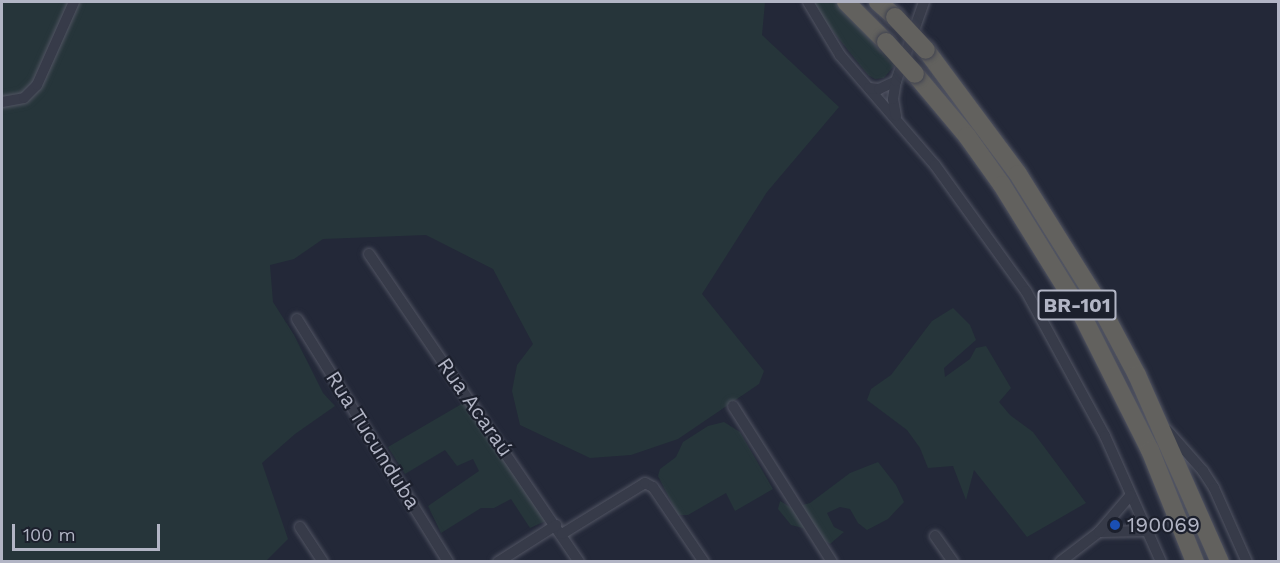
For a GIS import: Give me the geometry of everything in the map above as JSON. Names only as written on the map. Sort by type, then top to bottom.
[{"type":"highway","name":"BR-101","points":[[846,2],[915,74],[967,136],[1002,184],[1079,309],[1150,450],[1195,561]]},
{"type":"highway","name":"BR-101","points":[[878,2],[926,50],[984,125],[1043,212],[1098,302],[1159,421],[1220,561]]},
{"type":"street","points":[[2,102],[24,98],[37,85],[74,2]]},
{"type":"street","points":[[808,2],[840,55],[935,165],[1026,291],[1078,382],[1161,561]]},
{"type":"street","points":[[898,121],[893,105],[896,81],[924,2]]},
{"type":"street","points":[[869,88],[879,89],[896,81]]},
{"type":"street","name":"Rua Acaraú","points":[[369,254],[579,561]]},
{"type":"street","name":"Rua Tucunduba","points":[[297,319],[448,561]]},
{"type":"street","points":[[734,406],[832,561]]},
{"type":"street","points":[[1159,421],[1203,471],[1214,488],[1248,561]]},
{"type":"street","points":[[498,561],[559,530],[637,485],[645,483],[653,487],[704,561]]},
{"type":"street","points":[[1060,561],[1099,532],[1130,496]]},
{"type":"street","points":[[300,527],[323,561]]},
{"type":"street","points":[[1099,532],[1146,531]]},
{"type":"street","points":[[934,536],[953,561]]},
{"type":"shaded area","points":[[2,2],[765,2],[762,35],[839,107],[767,192],[702,294],[764,371],[759,384],[678,439],[631,455],[590,458],[520,425],[512,391],[517,365],[533,344],[493,269],[426,235],[323,239],[294,259],[270,265],[273,302],[294,335],[323,393],[335,406],[295,434],[262,463],[288,539],[266,561],[2,561]]},
{"type":"shaded area","points":[[814,2],[838,2],[897,62],[884,78],[875,79],[868,75],[827,24]]},
{"type":"shaded area","points":[[953,308],[970,325],[976,340],[944,368],[945,377],[970,359],[976,348],[986,346],[1011,388],[999,402],[1010,415],[1033,432],[1086,503],[1027,537],[974,470],[966,500],[953,466],[928,468],[920,448],[907,430],[867,400],[871,389],[891,375],[932,321]]},
{"type":"shaded area","points":[[465,402],[548,520],[530,528],[511,499],[494,508],[481,508],[441,533],[428,506],[479,471],[473,459],[457,466],[445,450],[405,474],[388,447]]},
{"type":"shaded area","points":[[724,422],[740,432],[773,489],[735,511],[726,493],[688,515],[678,515],[658,476],[660,469],[676,457],[683,442],[708,426]]},
{"type":"shaded area","points":[[878,462],[896,485],[904,502],[888,519],[867,530],[858,523],[850,509],[840,507],[827,513],[834,527],[844,532],[830,544],[803,528],[791,525],[778,509],[780,501],[792,508],[810,503],[850,473]]},
{"type":"place","name":"190069","points":[[1115,525]]}]
